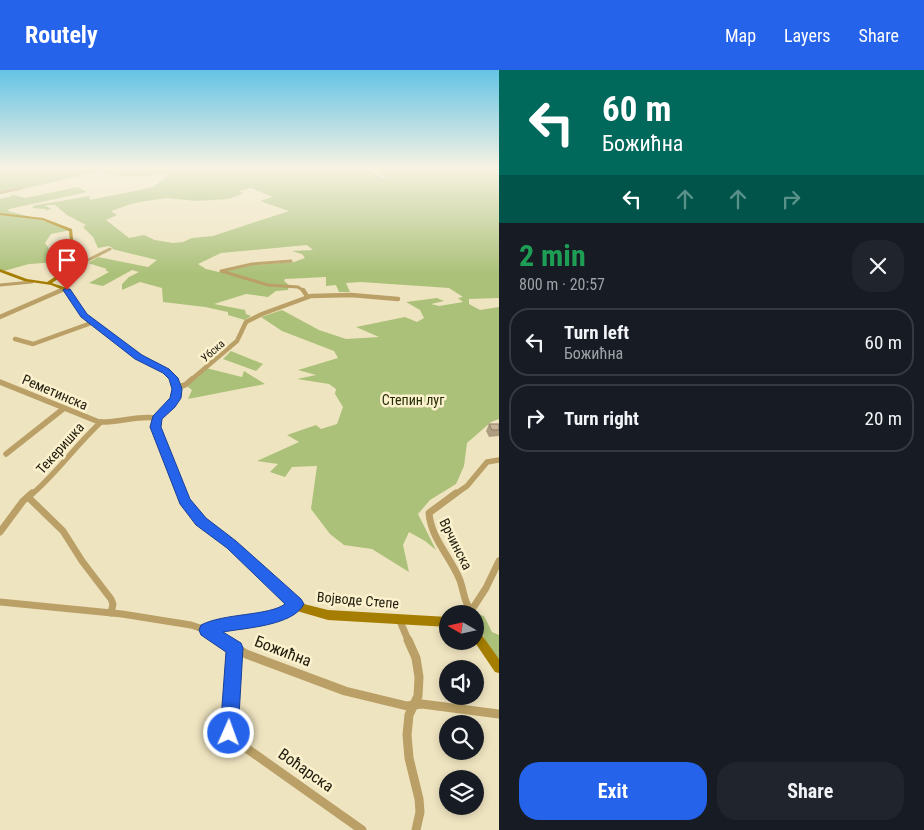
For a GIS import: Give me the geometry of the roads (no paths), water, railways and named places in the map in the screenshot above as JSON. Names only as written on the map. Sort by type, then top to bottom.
[{"type":"street","points":[[0,214],[43,219],[71,230],[74,267]]},
{"type":"street","points":[[48,283],[74,267],[110,249]]},
{"type":"street","name":"Убска","points":[[291,261],[252,264],[221,271],[268,286],[298,288],[304,291],[307,296]]},
{"type":"street","points":[[0,270],[34,282]]},
{"type":"street","points":[[0,286],[34,282],[48,283],[65,288],[80,312],[138,357],[170,374],[177,387],[174,402],[157,418]]},
{"type":"street","points":[[0,317],[65,288]]},
{"type":"street","name":"Убска","points":[[177,387],[190,381],[234,344],[250,319],[307,296],[351,294],[398,299]]},
{"type":"street","points":[[15,339],[33,344],[94,322]]},
{"type":"street","name":"Реметинска","points":[[0,382],[63,409],[102,422]]},
{"type":"street","points":[[6,454],[63,409]]},
{"type":"street","name":"Текеришка","points":[[0,532],[20,505],[44,484],[84,438],[102,422],[145,416],[157,418]]},
{"type":"street","name":"Војводе Степе","points":[[157,418],[155,427],[184,501],[194,515],[232,544],[296,604],[306,610],[328,615],[439,621]]},
{"type":"street","name":"Врчинска","points":[[466,605],[458,575],[430,523],[429,513],[432,509],[467,486],[485,464],[499,460]]},
{"type":"street","points":[[28,497],[63,531],[82,561],[111,600],[113,604],[111,613]]},
{"type":"street","points":[[475,605],[499,562]]},
{"type":"street","name":"Божићна","points":[[0,602],[111,613],[191,625],[206,630],[235,648],[331,687],[399,705],[415,706],[427,704],[499,714]]},
{"type":"street","points":[[206,630],[215,626],[274,616],[287,611],[296,604]]},
{"type":"street","points":[[399,619],[416,658],[418,668],[419,687],[415,706],[408,720],[407,744],[419,799],[420,812],[416,830]]},
{"type":"street","points":[[484,647],[499,668]]},
{"type":"street","name":"Воћарска","points":[[235,648],[228,728],[232,738],[362,830]]},
{"type":"park label","name":"Степин луг","points":[[413,400]]}]
